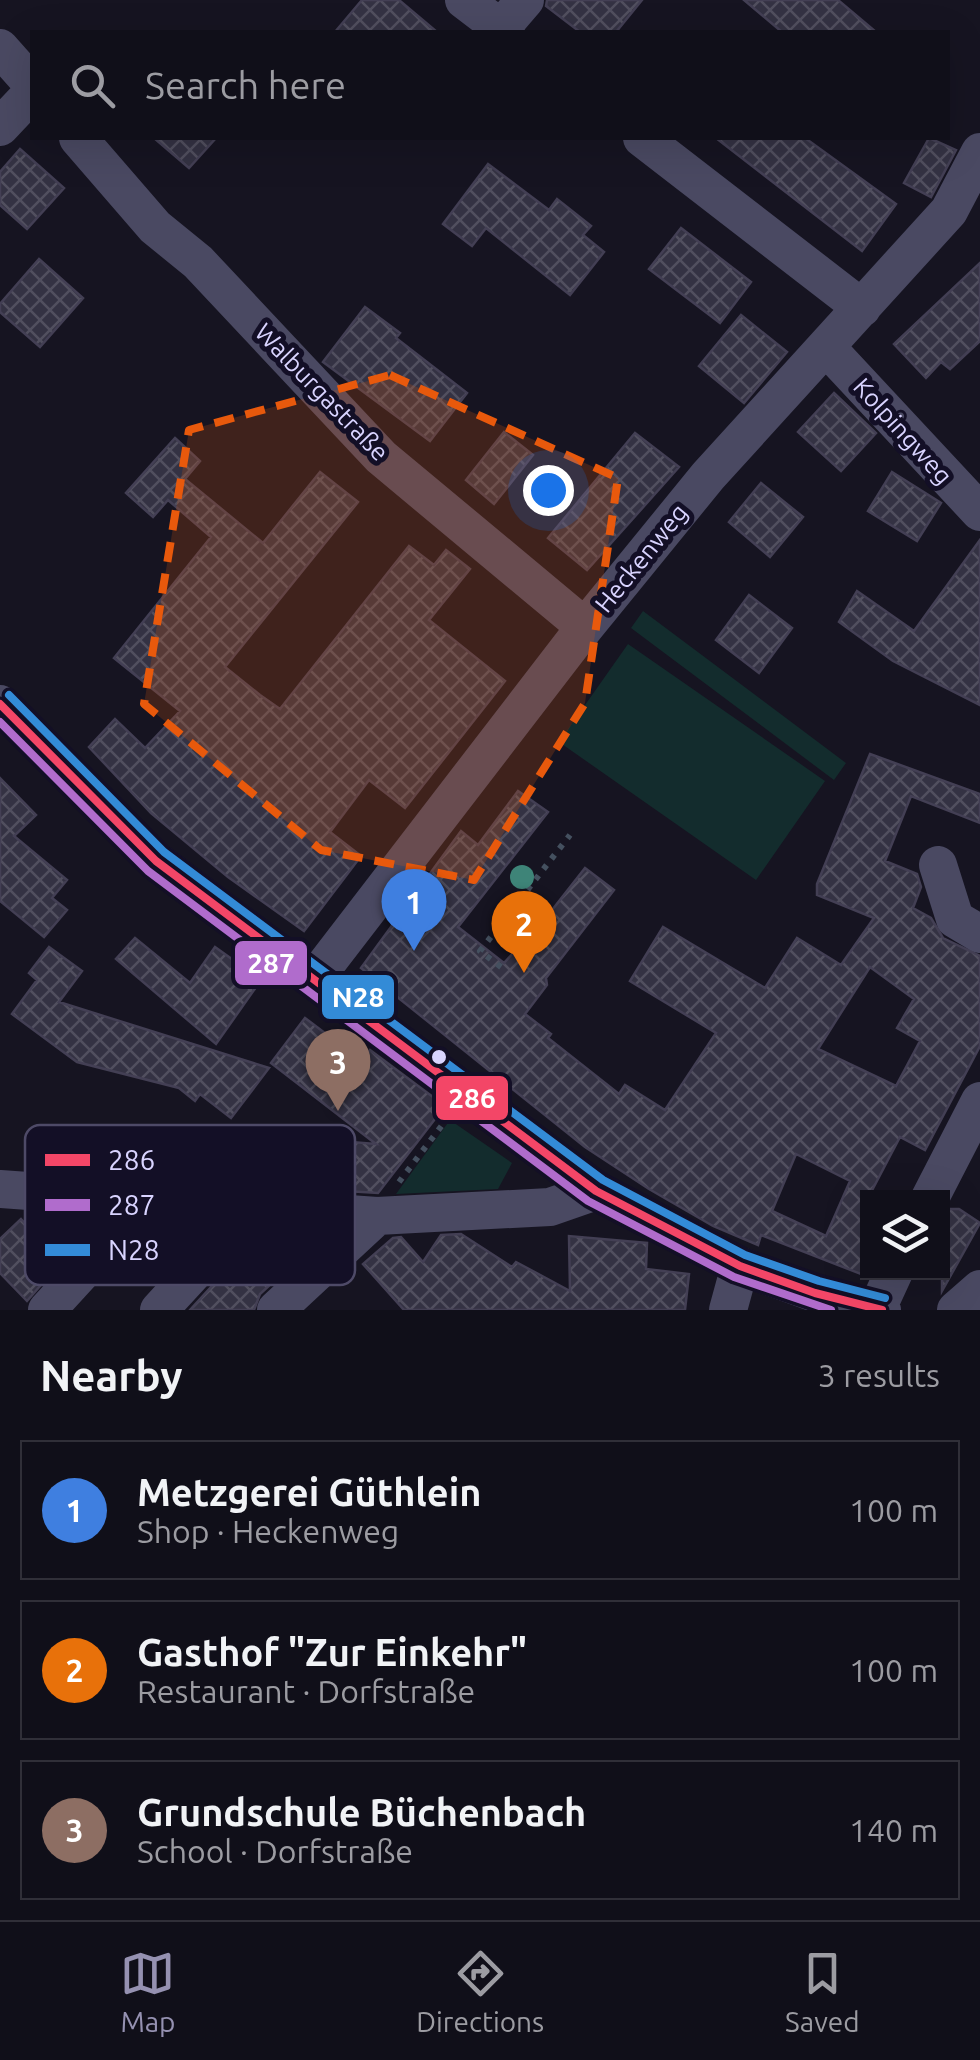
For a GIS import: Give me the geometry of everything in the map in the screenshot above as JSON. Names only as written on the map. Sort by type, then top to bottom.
[{"type":"street","points":[[464,0],[511,20]]},
{"type":"street","points":[[0,48],[30,82]]},
{"type":"street","points":[[0,127],[30,95]]},
{"type":"street","name":"Walburgastraße","points":[[80,140],[155,227],[198,262],[381,457],[585,627]]},
{"type":"street","points":[[645,140],[862,308]]},
{"type":"street","name":"Heckenweg","points":[[316,978],[585,627],[708,476],[949,211],[980,152]]},
{"type":"street","name":"Kolpingweg","points":[[827,348],[980,512]]},
{"type":"street","points":[[0,704],[156,861],[468,1091],[596,1191],[812,1302],[880,1310],[891,1280]]},
{"type":"street","points":[[938,865],[955,919],[980,934]]},
{"type":"street","points":[[934,1190],[980,1101]]},
{"type":"street","points":[[0,1189],[25,1191]]},
{"type":"street","points":[[355,1215],[550,1207],[596,1191]]},
{"type":"street","points":[[355,1236],[376,1216]]},
{"type":"street","points":[[728,1310],[740,1266]]},
{"type":"street","points":[[47,1310],[70,1285]]},
{"type":"street","points":[[159,1310],[182,1285]]},
{"type":"street","points":[[276,1310],[303,1285]]},
{"type":"street","points":[[956,1310],[980,1289]]},
{"type":"path","points":[[501,967],[480,951],[570,835]]},
{"type":"path","points":[[376,1216],[468,1091]]},
{"type":"highlighted area","points":[[390,375],[618,478],[585,703],[474,880],[321,850],[144,704],[189,430]]},
{"type":"green space","points":[[643,611],[846,763],[834,780],[631,628]]},
{"type":"green space","points":[[628,644],[825,781],[756,880],[559,742]]},
{"type":"green space","points":[[450,1120],[512,1163],[498,1189],[396,1194]]},
{"type":"building","points":[[362,0],[399,0],[435,30],[337,30]]},
{"type":"building","points":[[547,0],[642,0],[618,30],[577,30],[546,6]]},
{"type":"building","points":[[744,0],[838,0],[874,30],[780,30]]},
{"type":"building","points":[[156,140],[214,140],[189,168]]},
{"type":"building","points":[[719,140],[808,140],[896,204],[862,251]]},
{"type":"building","points":[[928,140],[956,150],[931,197],[904,183]]},
{"type":"building","points":[[20,149],[64,188],[27,229],[0,205],[0,172]]},
{"type":"building","points":[[488,164],[549,210],[557,199],[591,226],[583,235],[604,252],[570,295],[486,228],[472,246],[443,224]]},
{"type":"building","points":[[681,228],[751,282],[720,323],[649,269]]},
{"type":"building","points":[[39,259],[83,298],[40,347],[0,312],[0,304]]},
{"type":"building","points":[[980,263],[980,341],[950,369],[941,362],[926,378],[894,344]]},
{"type":"building","points":[[365,307],[400,333],[396,338],[467,393],[430,441],[323,362]]},
{"type":"building","points":[[741,315],[787,352],[744,403],[699,366]]},
{"type":"building","points":[[834,393],[876,433],[841,471],[798,432]]},
{"type":"building","points":[[504,432],[533,455],[494,504],[466,480]]},
{"type":"building","points":[[635,433],[679,467],[587,570],[548,538]]},
{"type":"building","points":[[175,438],[200,461],[185,479],[263,543],[320,472],[358,502],[225,667],[260,695],[280,709],[409,546],[434,565],[446,550],[470,569],[429,620],[505,681],[405,808],[369,780],[330,832],[361,856],[304,931],[228,877],[151,813],[89,747],[115,719],[145,748],[180,711],[114,658],[211,537],[168,500],[153,517],[126,493]]},
{"type":"building","points":[[892,472],[941,503],[917,541],[868,511]]},
{"type":"building","points":[[761,483],[803,517],[770,557],[729,522]]},
{"type":"building","points":[[980,540],[980,705],[893,661],[839,622],[857,591],[914,631]]},
{"type":"building","points":[[749,595],[792,628],[759,673],[716,640]]},
{"type":"building","points":[[870,754],[980,794],[980,823],[911,796],[885,861],[917,874],[921,887],[913,908],[931,918],[943,938],[980,956],[980,1046],[925,1150],[900,1137],[872,1190],[860,1190],[860,1274],[761,1235],[758,1245],[713,1226],[649,1189],[585,1147],[361,968],[461,831],[478,845],[518,791],[548,812],[458,927],[504,963],[513,953],[516,956],[585,868],[614,890],[546,978],[547,985],[525,1014],[551,1034],[548,1038],[619,1094],[625,1085],[665,1110],[716,1033],[630,981],[663,927],[765,988],[797,938],[841,965],[874,918],[817,895],[817,884]],"holes":[[[870,967],[914,999],[897,1028],[920,1041],[896,1086],[818,1049]],[[796,1154],[850,1181],[826,1236],[772,1211]]]},
{"type":"building","points":[[0,778],[36,815],[14,836],[67,880],[52,898],[67,910],[44,937],[0,901]]},
{"type":"building","points":[[135,938],[190,983],[215,947],[261,980],[216,1044],[116,959]]},
{"type":"building","points":[[49,947],[82,971],[59,1002],[269,1068],[231,1118],[200,1094],[195,1101],[179,1088],[77,1062],[12,1014],[37,980],[29,973]]},
{"type":"building","points":[[305,1018],[362,1061],[370,1050],[445,1106],[378,1193],[355,1192],[355,1142],[376,1144],[271,1063]]},
{"type":"building","points":[[950,1209],[959,1209],[980,1223],[950,1277]]},
{"type":"building","points":[[21,1219],[25,1223],[25,1285],[41,1285],[27,1301],[0,1273],[0,1239]]},
{"type":"building","points":[[461,1234],[512,1267],[516,1262],[570,1291],[569,1236],[647,1243],[646,1269],[689,1274],[685,1310],[404,1310],[363,1264],[393,1238],[401,1237],[423,1262],[441,1235]]},
{"type":"building","points":[[213,1285],[270,1285],[260,1294],[254,1310],[190,1310]]},
{"type":"transit line","name":"N28","points":[[9,695],[164,852],[603,1180],[745,1255],[819,1281],[885,1298]]},
{"type":"transit line","name":"286","points":[[0,704],[156,861],[596,1191],[740,1266],[815,1293],[882,1310]]},
{"type":"transit line","name":"287","points":[[0,722],[148,871],[588,1201],[734,1277],[831,1310]]},
{"type":"place","name":"Metzgerei Güthlein","points":[[414,951]]},
{"type":"place","name":"Gasthof \"Zur Einkehr\"","points":[[524,973]]},
{"type":"place","name":"Grundschule Büchenbach","points":[[338,1111]]}]
